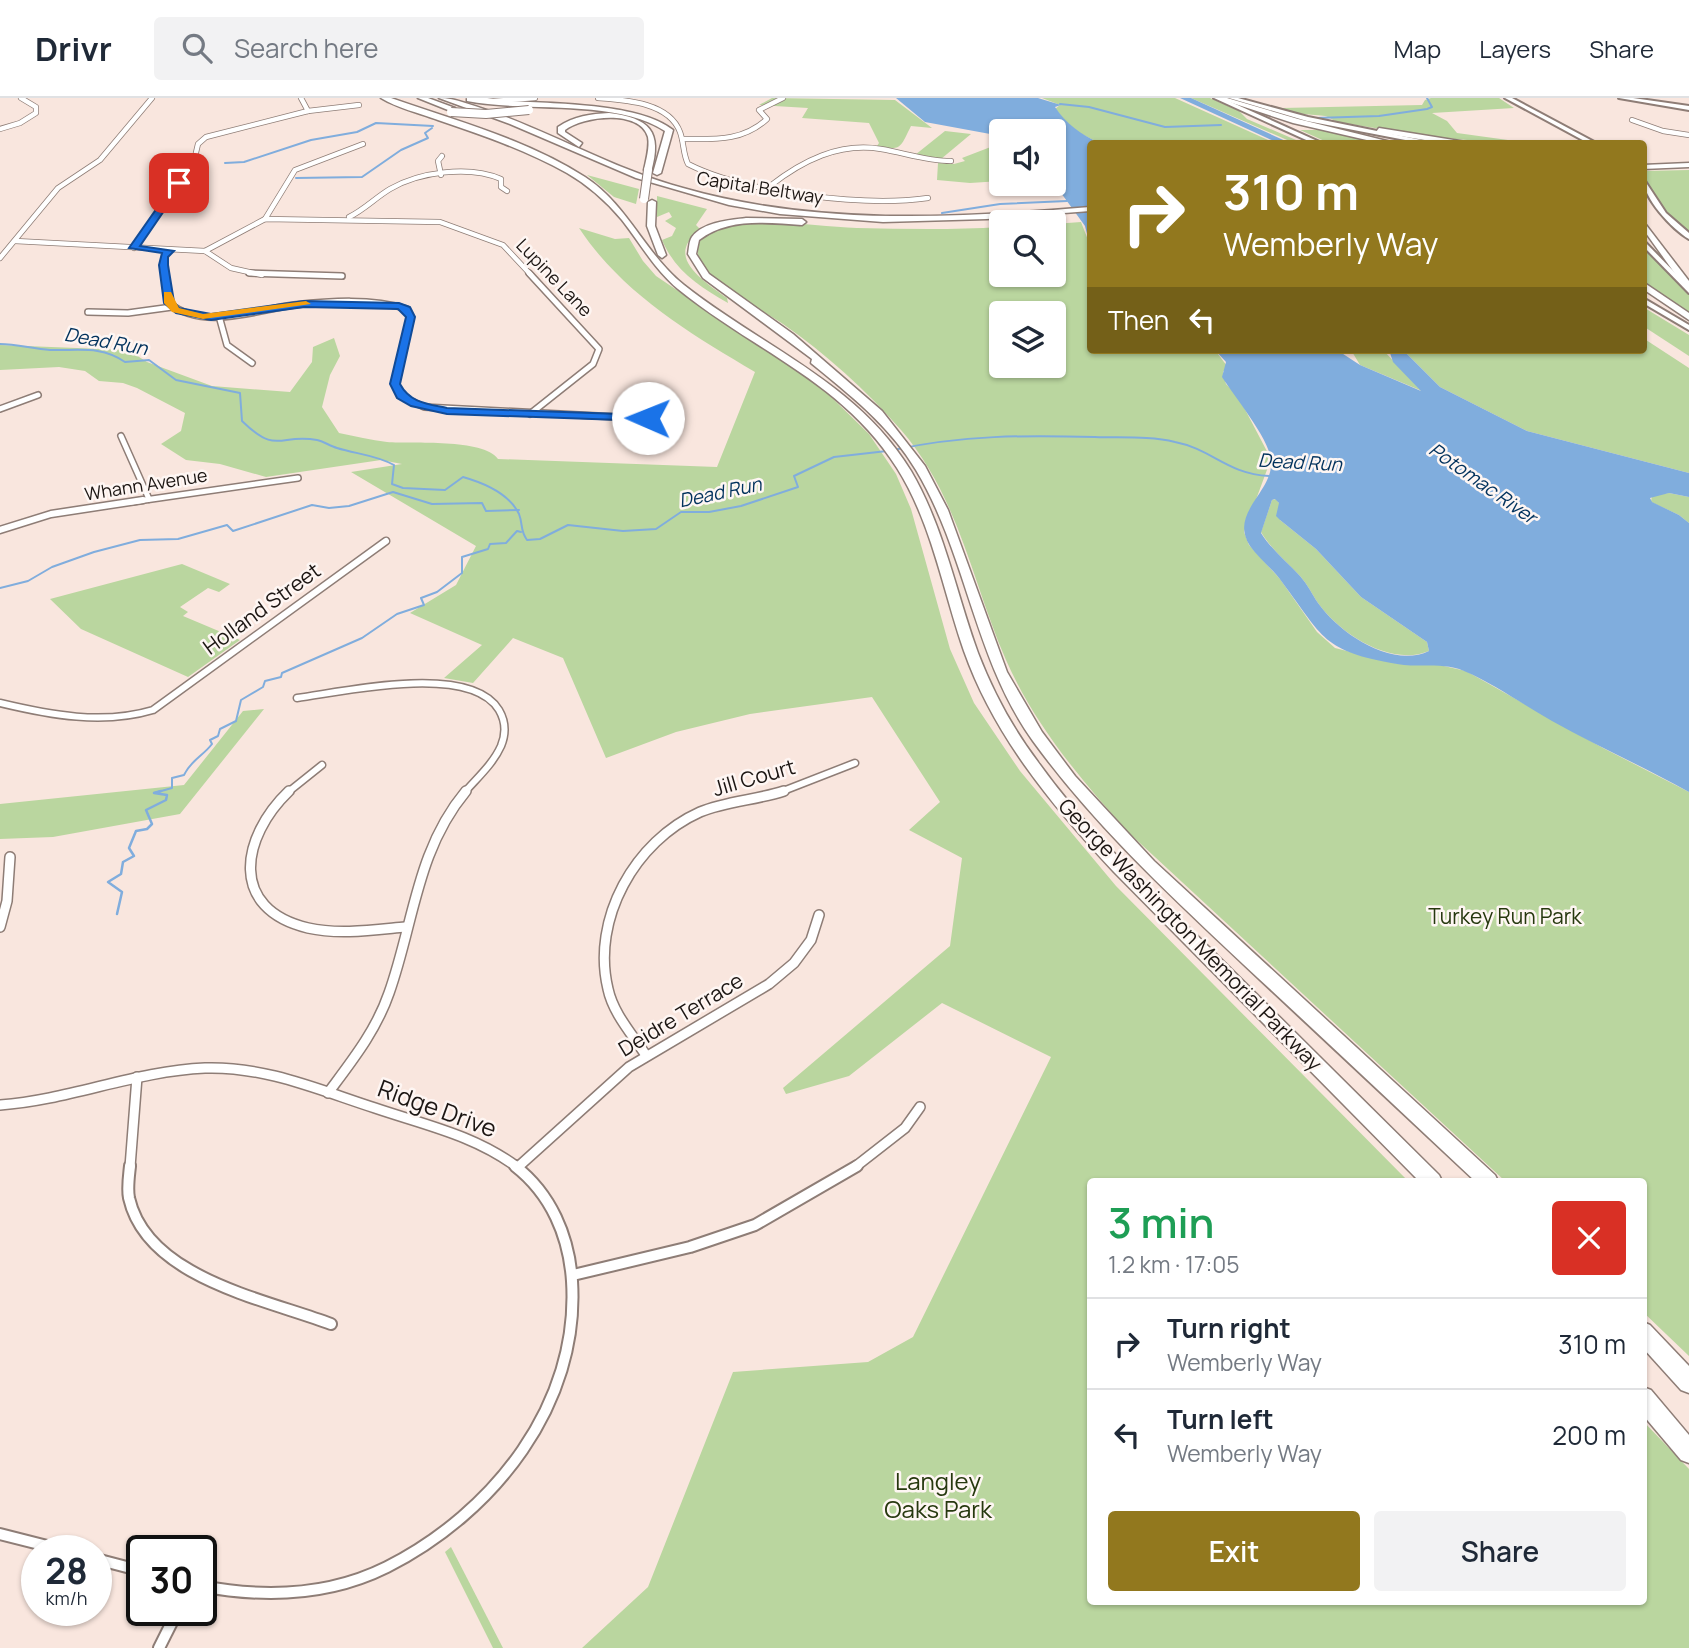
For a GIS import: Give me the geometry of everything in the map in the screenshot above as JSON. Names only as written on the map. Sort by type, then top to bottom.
[{"type":"highway","points":[[384,98],[562,159]]},
{"type":"highway","points":[[402,98],[585,167]]},
{"type":"highway","points":[[409,98],[451,111],[486,114],[529,109]]},
{"type":"highway","points":[[415,98],[451,111],[599,108],[644,121],[655,137],[653,171],[642,226],[652,254]]},
{"type":"highway","points":[[421,98],[585,156]]},
{"type":"highway","name":"Capital Beltway","points":[[442,98],[522,126],[585,156],[680,190],[740,204],[844,217],[989,221]]},
{"type":"highway","points":[[460,98],[500,104],[592,102],[647,113],[660,119],[669,130],[653,171]]},
{"type":"highway","points":[[1219,98],[1273,115],[1379,140]]},
{"type":"highway","points":[[1273,115],[1404,140]]},
{"type":"highway","points":[[653,171],[651,136],[635,122],[617,117],[592,116],[569,121],[561,129],[571,141],[612,159],[727,197],[833,213],[942,219]]},
{"type":"highway","points":[[1290,116],[1441,140]]},
{"type":"highway","name":"George Washington Memorial Parkway","points":[[510,143],[574,173],[601,192],[682,288],[810,370],[871,424],[913,469],[922,504],[980,674],[999,713],[1039,775],[1077,822],[1133,881],[1429,1178]]},
{"type":"highway","points":[[1647,160],[1685,159]]},
{"type":"highway","points":[[1647,167],[1689,165]]},
{"type":"highway","name":"Capital Beltway","points":[[609,175],[730,209],[796,219],[882,225],[989,221]]},
{"type":"highway","points":[[648,201],[652,234],[661,253],[677,272],[839,378]]},
{"type":"highway","name":"Capital Beltway","points":[[1066,212],[1087,209]]},
{"type":"highway","points":[[1066,217],[1087,215]]},
{"type":"highway","points":[[839,378],[807,348],[706,276],[694,260],[693,243],[710,229],[740,223],[882,225]]},
{"type":"highway","points":[[1647,229],[1689,289]]},
{"type":"highway","points":[[1647,288],[1689,317]]},
{"type":"highway","name":"George Washington Memorial Parkway","points":[[839,378],[887,423],[913,469],[942,510],[1000,672],[1036,735],[1070,780],[1141,858],[1485,1178]]},
{"type":"highway","points":[[1647,1336],[1689,1382]]},
{"type":"highway","points":[[1647,1403],[1689,1452]]},
{"type":"main road","points":[[1219,98],[1312,140]]},
{"type":"main road","points":[[1232,98],[1290,116],[1417,140]]},
{"type":"main road","points":[[1508,98],[1587,140]]},
{"type":"main road","points":[[1622,98],[1689,108]]},
{"type":"main road","points":[[1647,186],[1664,214],[1689,237]]},
{"type":"main road","points":[[1647,246],[1689,289]]},
{"type":"main road","points":[[1647,302],[1689,328]]},
{"type":"street","points":[[0,129],[26,121],[36,113],[36,107],[21,98]]},
{"type":"street","points":[[0,258],[58,188],[106,155],[152,98]]},
{"type":"street","points":[[301,98],[308,111]]},
{"type":"street","points":[[469,98],[492,101],[535,98]]},
{"type":"street","points":[[598,98],[629,103],[658,112],[674,122],[682,139],[685,159],[695,170],[727,180],[867,200],[910,202],[928,198]]},
{"type":"street","points":[[682,139],[725,139],[749,133],[767,119],[759,110],[783,98]]},
{"type":"street","points":[[134,248],[194,161],[202,140],[308,111],[359,105]]},
{"type":"street","points":[[1632,120],[1663,131],[1689,135]]},
{"type":"street","points":[[265,219],[295,170],[363,144]]},
{"type":"street","points":[[770,186],[818,157],[849,148],[877,149],[918,158],[951,161]]},
{"type":"street","points":[[441,175],[438,161],[442,156]]},
{"type":"street","points":[[15,241],[205,251],[265,219],[343,219],[367,210],[397,186],[441,175],[490,172],[501,179],[501,187],[507,191]]},
{"type":"street","name":"Lupine Lane","points":[[343,219],[436,222],[495,239],[593,338],[600,352],[593,364],[530,414]]},
{"type":"street","points":[[169,251],[164,257],[163,265],[172,307]]},
{"type":"street","points":[[205,251],[231,268],[254,275],[342,276]]},
{"type":"street","points":[[88,313],[128,313],[172,307],[187,314],[219,316],[304,304],[387,305],[404,308],[410,317],[395,384],[401,396],[420,406],[442,411],[645,418],[664,416]]},
{"type":"street","points":[[219,316],[219,334],[223,342],[241,358],[252,363]]},
{"type":"street","points":[[0,409],[38,395]]},
{"type":"street","points":[[121,436],[149,499]]},
{"type":"street","name":"Whann Avenue","points":[[0,530],[51,514],[298,478]]},
{"type":"street","name":"Holland Street","points":[[0,704],[77,717],[132,714],[160,707],[386,541]]},
{"type":"street","points":[[297,698],[427,683],[478,693],[498,709],[504,734],[496,756],[461,796],[435,837],[413,891],[385,1006],[328,1093]]},
{"type":"street","name":"Jill Court","points":[[645,1054],[615,1006],[605,974],[605,936],[609,918],[634,867],[658,840],[696,814],[722,803],[763,798],[855,763]]},
{"type":"street","points":[[322,765],[288,789],[255,836],[248,865],[257,895],[282,919],[309,928],[343,932],[405,928]]},
{"type":"street","points":[[0,927],[6,901],[10,857]]},
{"type":"street","name":"Deidre Terrace","points":[[517,1167],[590,1099],[645,1054],[769,983],[794,963],[811,942],[819,915]]},
{"type":"street","name":"Ridge Drive","points":[[0,1105],[49,1101],[137,1077],[187,1069],[261,1072],[471,1139],[517,1167],[538,1188],[556,1215],[565,1235],[573,1275],[571,1335],[557,1386],[545,1412],[510,1468],[453,1525],[385,1568],[324,1589],[293,1595],[262,1595],[217,1588]]},
{"type":"street","points":[[137,1077],[128,1195],[131,1210],[142,1231],[159,1251],[186,1271],[331,1324]]},
{"type":"street","points":[[573,1275],[690,1247],[755,1225],[853,1169],[905,1128],[920,1107]]},
{"type":"street","points":[[0,1534],[21,1539]]},
{"type":"street","points":[[159,1648],[170,1626]]},
{"type":"green space","points":[[772,98],[895,100],[932,128],[911,126],[905,139],[896,148],[877,146],[879,143],[869,123],[802,118],[808,108],[759,105]]},
{"type":"green space","points":[[1042,98],[1175,98],[1268,140],[1093,140],[1074,130],[1055,109],[1060,105]]},
{"type":"green space","points":[[1191,98],[1210,98],[1239,111],[1247,119],[1296,140],[1287,140]]},
{"type":"green space","points":[[1499,98],[1514,108],[1432,113],[1447,121],[1457,133],[1508,140],[1470,140],[1386,130],[1339,122],[1325,116],[1275,110],[1247,100],[1282,108],[1422,105],[1425,100]]},
{"type":"green space","points":[[1300,130],[1328,130],[1373,140],[1322,140]]},
{"type":"green space","points":[[945,131],[971,134],[941,159],[915,155]]},
{"type":"green space","points":[[989,148],[989,182],[937,180],[938,163],[954,164],[965,161],[962,158]]},
{"type":"green space","points":[[1689,170],[1689,234],[1670,218],[1647,182],[1647,171]]},
{"type":"green space","points":[[587,175],[639,189],[636,204],[614,197]]},
{"type":"green space","points":[[657,196],[707,209],[696,225],[701,230],[690,240],[686,259],[699,276],[727,298],[728,303],[698,284],[681,269],[667,251],[662,240],[672,236],[676,228],[665,221],[672,217],[669,212],[657,217]]},
{"type":"green space","name":"Turkey Run Park","points":[[1081,222],[1087,237],[1087,354],[1218,354],[1227,366],[1223,372],[1226,384],[1238,396],[1271,459],[1244,532],[1249,545],[1280,579],[1317,632],[1335,648],[1399,664],[1435,664],[1466,671],[1603,748],[1689,792],[1689,1356],[1647,1316],[1647,1178],[1502,1178],[1129,833],[1061,752],[1031,708],[1006,660],[951,512],[921,456],[888,415],[845,373],[783,324],[716,281],[702,265],[698,253],[699,239],[715,230],[754,223],[947,229],[989,227],[989,287],[1066,287],[1066,223]]},
{"type":"green space","name":"Langley Oaks Park","points":[[579,228],[615,239],[629,238],[656,276],[821,387],[869,434],[896,474],[911,509],[950,649],[974,703],[1020,771],[1116,886],[1405,1178],[1087,1178],[1087,1605],[1647,1605],[1647,1425],[1689,1469],[1689,1648],[582,1648],[648,1587],[733,1372],[868,1362],[913,1337],[1051,1057],[942,1003],[849,1076],[786,1094],[783,1088],[950,946],[962,858],[909,830],[940,802],[872,697],[750,714],[676,732],[606,758],[563,658],[513,638],[473,683],[444,678],[482,645],[410,613],[456,585],[476,546],[351,472],[402,464],[381,460],[266,477],[220,464],[186,460],[161,444],[181,431],[185,413],[137,388],[123,383],[99,381],[85,371],[59,367],[0,370],[0,345],[128,350],[147,362],[212,386],[290,392],[312,362],[313,347],[334,338],[340,356],[330,375],[322,407],[339,433],[387,442],[463,445],[490,452],[498,459],[717,467],[755,372],[658,310],[636,292],[596,251]]},
{"type":"green space","points":[[1647,249],[1689,295],[1689,314],[1647,285]]},
{"type":"green space","points":[[1647,309],[1689,335],[1689,356],[1647,329]]},
{"type":"green space","points":[[1647,341],[1689,368],[1689,473],[1527,431],[1440,387],[1407,354],[1647,354]]},
{"type":"green space","points":[[1353,354],[1387,354],[1422,391],[1360,365]]},
{"type":"green space","points":[[1669,493],[1689,497],[1689,523],[1679,515],[1651,502],[1652,495]]},
{"type":"green space","points":[[1276,499],[1279,503],[1280,520],[1316,549],[1361,597],[1427,642],[1429,651],[1399,655],[1383,651],[1367,645],[1339,626],[1318,603],[1303,579],[1274,550],[1261,532],[1272,500]]},
{"type":"green space","points":[[182,564],[230,584],[219,592],[208,588],[180,607],[188,612],[183,616],[240,640],[188,677],[81,629],[50,599]]},
{"type":"green space","points":[[264,709],[180,814],[53,837],[0,839],[0,804],[184,785],[243,711]]},
{"type":"green space","points":[[451,1547],[503,1648],[493,1648],[445,1552]]},
{"type":"water","points":[[896,98],[1038,98],[1061,105],[1055,107],[1064,119],[989,119],[989,134],[925,122]]},
{"type":"water","points":[[1180,98],[1191,98],[1283,140],[1271,140]]},
{"type":"water","points":[[1066,121],[1094,140],[1087,140],[1087,234],[1085,226],[1063,196],[1066,196]]},
{"type":"water","name":"Potomac River","points":[[1219,354],[1343,354],[1360,365],[1421,391],[1393,362],[1390,354],[1407,354],[1440,387],[1527,431],[1689,473],[1689,497],[1669,493],[1650,498],[1652,502],[1689,523],[1689,792],[1541,715],[1464,671],[1372,659],[1353,654],[1327,639],[1250,546],[1245,534],[1248,512],[1266,482],[1271,459],[1257,428],[1222,377],[1226,362]],"holes":[[[1275,499],[1279,503],[1276,516],[1316,549],[1361,597],[1427,642],[1429,651],[1414,655],[1383,652],[1367,645],[1339,626],[1318,603],[1303,579],[1261,533],[1272,500]]]},
{"type":"waterway","points":[[1316,118],[1379,116],[1427,109],[1432,107],[1427,98]]},
{"type":"waterway","points":[[1060,104],[1089,107],[1165,127],[1221,125]]},
{"type":"waterway","points":[[225,163],[244,162],[311,140],[357,132],[376,123],[433,126]]},
{"type":"waterway","points":[[296,178],[362,177],[401,150],[428,138],[425,133],[432,128]]},
{"type":"waterway","points":[[942,213],[1000,204],[1067,201]]},
{"type":"waterway","name":"Dead Run","points":[[0,344],[50,350],[98,351],[125,362],[149,360],[176,380],[240,393],[242,421],[264,438],[272,441],[317,440],[380,459],[394,465],[392,484],[403,488],[445,490],[463,477],[502,495],[517,510]]},
{"type":"waterway","name":"Dead Run","points":[[893,450],[944,441],[994,437],[1146,438],[1188,445],[1242,471],[1269,476]]},
{"type":"waterway","name":"Dead Run","points":[[517,510],[527,540],[540,539],[568,525],[623,531],[656,529],[681,512],[709,512],[741,506],[798,487],[794,476],[834,457],[887,451]]},
{"type":"waterway","points":[[0,588],[28,581],[52,567],[94,552],[140,540],[178,539],[227,525],[233,531],[312,505],[329,508],[349,506],[393,492],[432,504],[482,503],[486,511],[517,510]]},
{"type":"waterway","points":[[154,793],[172,788],[172,778],[184,775],[212,744],[210,740],[218,736],[220,729],[236,721],[241,700],[263,687],[265,681],[281,677],[282,673],[362,638],[397,614],[424,605],[421,598],[437,592],[462,573],[462,557],[488,549],[490,544],[506,543],[517,531],[521,532]]},
{"type":"waterway","points":[[154,793],[161,791]]},
{"type":"waterway","points":[[117,914],[122,892],[108,882],[121,874],[123,862],[134,856],[129,848],[136,831],[147,829],[152,824],[146,810],[166,800],[167,795],[154,793]]},
{"type":"slow traffic","points":[[168,294],[169,303],[176,310],[203,316],[222,316],[306,304]]},
{"type":"route","points":[[179,183],[134,248],[169,251],[163,259],[163,265],[169,303],[176,310],[194,316],[211,317],[304,304],[399,306],[407,309],[410,317],[395,384],[401,396],[415,404],[447,411],[648,418]]}]
